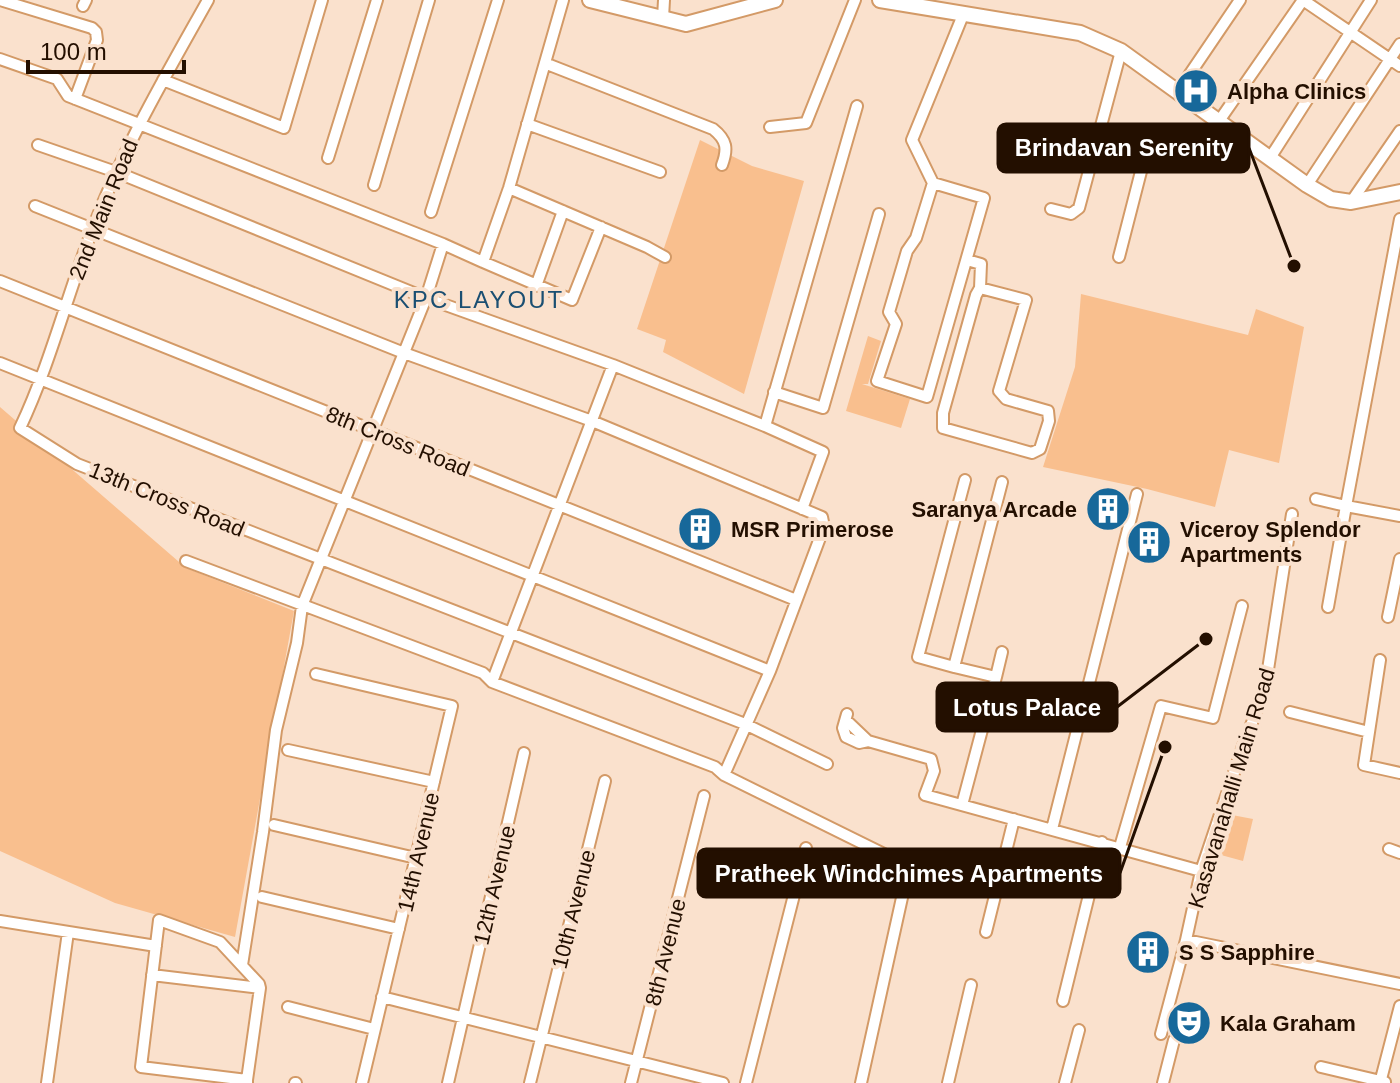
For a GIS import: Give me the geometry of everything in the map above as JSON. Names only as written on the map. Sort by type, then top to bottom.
[{"type":"main road","points":[[590,0],[686,24],[732,6],[775,0]]},
{"type":"main road","points":[[880,0],[1080,33],[1121,51],[1331,199],[1351,202],[1400,192]]},
{"type":"street","points":[[0,0],[92,28],[96,32],[97,40],[75,99]]},
{"type":"street","name":"2nd Main Road","points":[[20,428],[42,380],[92,229],[116,172],[139,123],[208,0]]},
{"type":"street","points":[[163,80],[284,128],[322,0]]},
{"type":"street","points":[[328,158],[377,0]]},
{"type":"street","points":[[374,185],[429,0]]},
{"type":"street","points":[[431,212],[498,0]]},
{"type":"street","points":[[483,262],[547,64],[563,0]]},
{"type":"street","points":[[663,18],[664,0]]},
{"type":"street","points":[[770,127],[806,123],[855,0]]},
{"type":"street","points":[[1179,90],[1240,0]]},
{"type":"street","points":[[1219,121],[1303,0],[1400,66]]},
{"type":"street","points":[[1270,158],[1371,0]]},
{"type":"street","points":[[933,183],[984,198],[927,397],[877,381],[896,324],[889,312],[907,251],[916,238],[933,183],[912,140],[963,15]]},
{"type":"street","points":[[1307,185],[1400,44]]},
{"type":"street","points":[[1051,209],[1071,214],[1079,208],[1121,51]]},
{"type":"street","points":[[0,59],[57,79],[68,96],[75,99],[443,244],[572,300],[601,227]]},
{"type":"street","points":[[547,64],[713,129],[724,138],[727,151],[722,165]]},
{"type":"street","points":[[765,426],[857,106]]},
{"type":"street","points":[[527,124],[660,172]]},
{"type":"street","points":[[1351,202],[1400,131]]},
{"type":"street","points":[[1099,135],[1147,148],[1119,257]]},
{"type":"street","points":[[38,145],[116,172],[426,298],[613,365],[823,452],[802,509]]},
{"type":"street","points":[[509,188],[665,257]]},
{"type":"street","points":[[35,206],[404,353],[592,421],[822,517],[824,527],[770,671],[724,775]]},
{"type":"street","points":[[536,286],[563,211]]},
{"type":"street","points":[[774,392],[823,408],[879,214]]},
{"type":"street","points":[[1328,607],[1400,219]]},
{"type":"street","points":[[242,965],[276,730],[297,643],[302,606],[426,298],[443,244]]},
{"type":"street","points":[[967,260],[981,264],[980,288],[943,413],[943,428],[1032,453],[1040,449],[1049,421],[1048,411],[1006,399],[999,391],[1026,300],[980,288]]},
{"type":"street","name":"8th Cross Road","points":[[0,281],[796,600]]},
{"type":"street","points":[[0,363],[770,671]]},
{"type":"street","points":[[492,682],[613,365]]},
{"type":"street","name":"13th Cross Road","points":[[20,428],[77,464],[745,724],[827,764]]},
{"type":"street","points":[[965,480],[918,657],[996,677]]},
{"type":"street","points":[[954,667],[1002,482]]},
{"type":"street","points":[[1052,829],[1137,494]]},
{"type":"street","points":[[1316,499],[1400,516]]},
{"type":"street","name":"Kasavanahalli Main Road","points":[[1292,514],[1265,689],[1201,871],[1186,940],[1400,984]]},
{"type":"street","points":[[1388,617],[1400,559]]},
{"type":"street","points":[[186,561],[483,673],[492,682],[715,767],[724,775],[884,854]]},
{"type":"street","points":[[1120,847],[1161,706],[1213,718],[1242,606]]},
{"type":"street","points":[[962,805],[1002,652]]},
{"type":"street","points":[[1380,660],[1364,765],[1400,773]]},
{"type":"street","name":"14th Avenue","points":[[316,674],[452,706],[362,1083]]},
{"type":"street","points":[[1290,712],[1369,732]]},
{"type":"street","points":[[847,718],[868,741],[920,753],[931,759],[934,771],[925,795],[1201,871]]},
{"type":"street","points":[[288,750],[434,782]]},
{"type":"street","name":"12th Avenue","points":[[448,1083],[524,753]]},
{"type":"street","name":"10th Avenue","points":[[530,1083],[605,781]]},
{"type":"street","name":"8th Avenue","points":[[631,1083],[704,796]]},
{"type":"street","points":[[986,932],[1014,819]]},
{"type":"street","points":[[274,825],[416,858]]},
{"type":"street","points":[[1063,1001],[1102,842]]},
{"type":"street","points":[[746,1083],[806,848]]},
{"type":"street","points":[[861,1083],[907,875]]},
{"type":"street","points":[[262,897],[399,929]]},
{"type":"street","points":[[159,920],[220,942],[242,965],[260,988],[247,1082],[141,1067],[159,920]]},
{"type":"street","points":[[0,921],[156,946]]},
{"type":"street","points":[[47,1083],[68,932]]},
{"type":"street","points":[[1161,1034],[1186,940]]},
{"type":"street","points":[[152,975],[260,988]]},
{"type":"street","points":[[948,1083],[971,985]]},
{"type":"street","points":[[382,997],[723,1083]]},
{"type":"street","points":[[1321,1067],[1383,1082],[1400,1006]]},
{"type":"street","points":[[288,1007],[374,1029]]},
{"type":"street","points":[[1065,1083],[1079,1030]]},
{"type":"street","points":[[1163,1083],[1174,1040]]},
{"type":"shaded area","points":[[700,140],[752,166],[804,181],[744,394],[663,352],[666,340],[637,329]]},
{"type":"shaded area","points":[[1081,294],[1248,335],[1256,309],[1304,327],[1279,463],[1229,450],[1215,507],[1043,467],[1075,367]]},
{"type":"shaded area","points":[[868,336],[881,341],[868,384],[862,384],[910,399],[901,428],[846,411]]},
{"type":"shaded area","points":[[0,407],[186,568],[294,611],[235,937],[115,903],[0,851]]},
{"type":"shaded area","points":[[1232,815],[1253,819],[1243,861],[1221,855]]},
{"type":"place","name":"Alpha Clinics","points":[[1196,91]]},
{"type":"place","name":"Brindavan Serenity","points":[[1294,266]]},
{"type":"place","name":"Saranya Arcade","points":[[1108,509]]},
{"type":"place","name":"MSR Primerose","points":[[700,529]]},
{"type":"place","name":"Viceroy Splendor Apartments","points":[[1149,542]]},
{"type":"place","name":"Lotus Palace","points":[[1206,639]]},
{"type":"place","name":"Pratheek Windchimes Apartments","points":[[1165,747]]},
{"type":"place","name":"S S Sapphire","points":[[1148,952]]},
{"type":"place","name":"Kala Graham","points":[[1189,1023]]},
{"type":"district","name":"KPC LAYOUT","points":[[479,300]]}]
